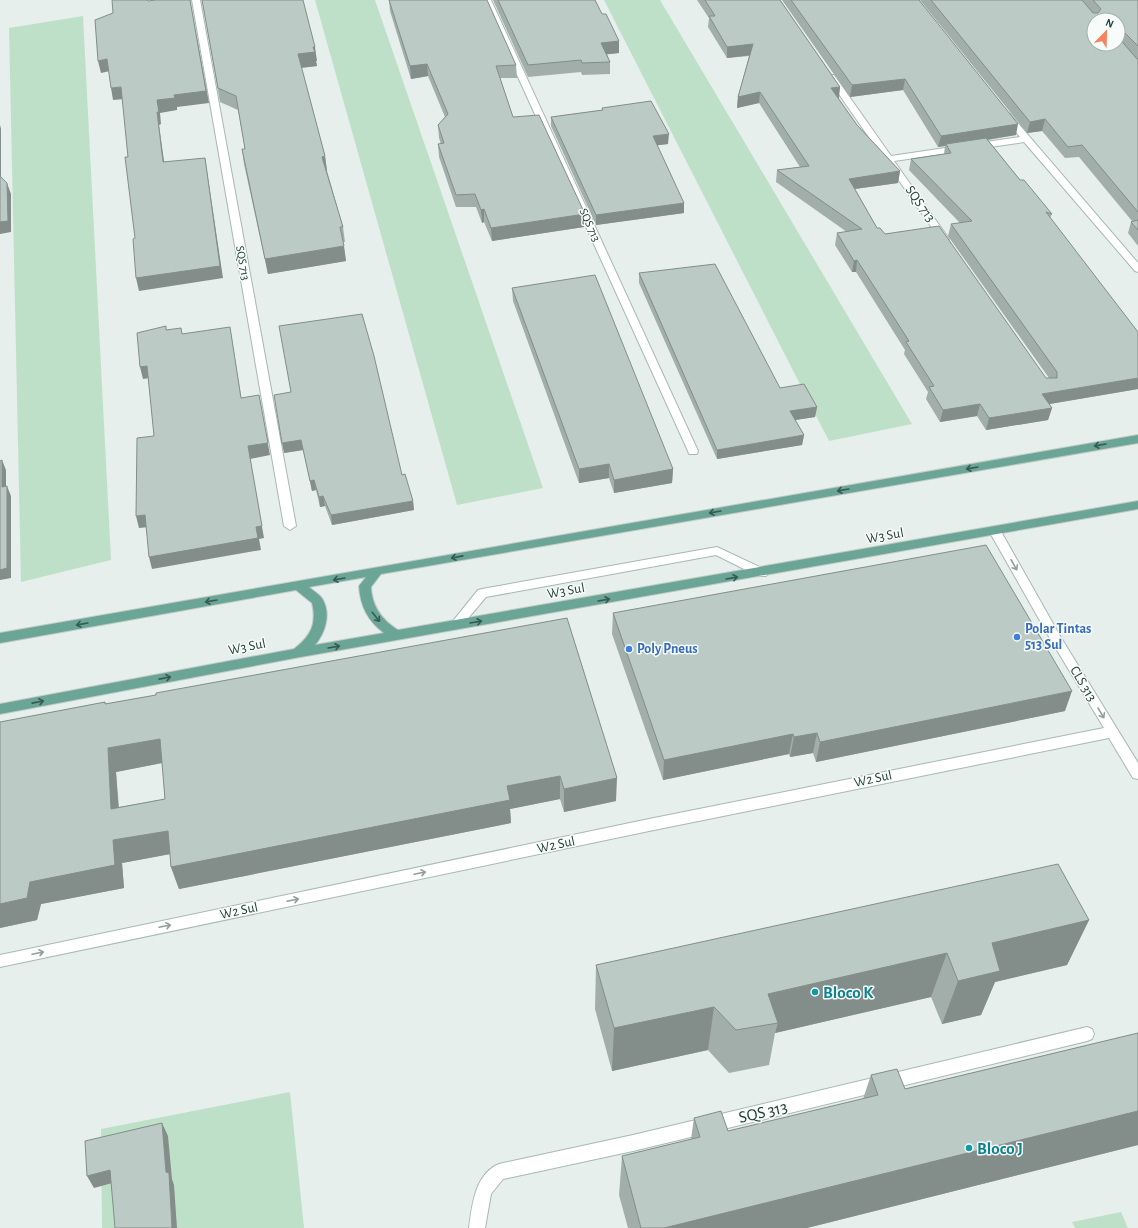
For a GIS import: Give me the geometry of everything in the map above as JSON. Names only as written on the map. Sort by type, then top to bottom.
[{"type":"main road","points":[[0,638],[495,550],[1138,439]]},
{"type":"main road","name":"W3 Sul","points":[[0,709],[295,653],[1138,505]]},
{"type":"main road","points":[[377,572],[365,586],[365,599],[370,610],[384,627],[398,636]]},
{"type":"main road","points":[[295,653],[309,644],[317,634],[321,623],[318,601],[299,586]]},
{"type":"street","name":"SQS 713","points":[[196,0],[290,526]]},
{"type":"street","name":"SQS 713","points":[[488,0],[693,451]]},
{"type":"street","name":"SQS 713","points":[[826,70],[948,244]]},
{"type":"street","points":[[1001,108],[1025,139],[1138,269]]},
{"type":"street","points":[[888,159],[1025,139]]},
{"type":"street","name":"CLS 313","points":[[995,531],[1056,639],[1138,774]]},
{"type":"street","points":[[454,626],[482,593],[717,551],[762,572]]},
{"type":"street","name":"W2 Sul","points":[[0,961],[665,822],[1036,746],[1112,732]]},
{"type":"street","name":"SQS 313","points":[[477,1228],[483,1191],[494,1176],[499,1172],[633,1143],[1087,1034]]},
{"type":"green space","points":[[315,0],[375,0],[543,488],[457,505]]},
{"type":"green space","points":[[604,0],[660,0],[912,424],[829,441]]},
{"type":"green space","points":[[83,16],[111,560],[21,582],[9,28]]},
{"type":"green space","points":[[290,1092],[304,1228],[102,1228],[101,1129]]},
{"type":"green space","points":[[1121,1212],[1128,1228],[1075,1228],[1072,1222]]},
{"type":"building","points":[[112,0],[190,0],[206,91],[174,95],[175,98],[157,100],[159,112],[157,112],[163,162],[205,158],[220,266],[136,278],[133,239],[135,238],[125,157],[128,157],[121,87],[111,88],[107,59],[98,61],[95,20],[113,13]]},
{"type":"building","points":[[202,0],[303,0],[315,52],[298,54],[325,156],[322,157],[343,227],[340,227],[344,246],[265,259],[242,149],[245,149],[236,96],[218,88]]},
{"type":"building","points":[[389,0],[487,0],[516,65],[496,66],[513,117],[539,115],[585,214],[491,228],[484,209],[481,210],[475,194],[456,195],[438,144],[444,143],[438,125],[448,114],[427,64],[410,66]]},
{"type":"building","points":[[498,0],[595,0],[602,14],[606,14],[619,41],[601,43],[610,62],[582,63],[581,60],[528,65]]},
{"type":"building","points":[[705,0],[780,0],[840,87],[831,88],[857,125],[900,171],[849,179],[877,228],[880,228],[885,234],[939,226],[1046,378],[1057,378],[1057,372],[951,224],[972,221],[911,159],[951,153],[946,144],[986,138],[1020,180],[1024,180],[1052,214],[1046,212],[1138,332],[1138,378],[1042,394],[1052,408],[989,418],[980,404],[943,410],[929,387],[934,386],[906,342],[909,341],[857,260],[854,261],[837,233],[862,229],[777,170],[809,166],[760,92],[738,97],[753,44],[727,47],[709,16],[715,16]]},
{"type":"building","points":[[791,0],[919,0],[1018,124],[941,136],[905,79],[852,85]]},
{"type":"building","points":[[931,0],[1082,0],[1092,12],[1086,12],[1086,52],[1126,52],[1126,46],[1138,59],[1138,212],[1082,145],[1068,147],[1045,119],[1030,122]]},
{"type":"building","points":[[1093,0],[1138,0],[1138,46],[1126,34],[1126,12],[1099,12],[1101,9]]},
{"type":"building","points":[[651,101],[669,134],[653,136],[684,203],[596,215],[551,117],[603,110],[602,108]]},
{"type":"building","points":[[0,176],[7,183],[8,221],[0,222]]},
{"type":"building","points":[[1138,220],[1138,230],[1131,222]]},
{"type":"building","points":[[715,264],[780,388],[804,384],[817,407],[790,411],[804,435],[717,450],[639,273]]},
{"type":"building","points":[[595,275],[673,469],[614,480],[609,464],[579,469],[512,288]]},
{"type":"building","points":[[362,314],[374,356],[402,475],[405,474],[413,501],[331,515],[323,496],[319,497],[314,480],[310,481],[301,440],[282,443],[274,395],[291,392],[279,326]]},
{"type":"building","points":[[166,326],[166,330],[181,328],[182,334],[230,327],[241,398],[259,395],[268,443],[248,446],[262,526],[256,527],[258,538],[149,557],[145,515],[136,516],[137,438],[154,436],[147,366],[140,367],[137,333]]},
{"type":"building","points":[[2,460],[2,487],[7,486],[7,568],[0,570],[0,461]]},
{"type":"building","points":[[986,545],[1072,691],[820,742],[817,733],[794,737],[793,734],[664,760],[613,613]]},
{"type":"building","points":[[567,618],[617,778],[564,789],[560,776],[507,786],[510,800],[171,867],[168,831],[113,840],[115,865],[30,882],[27,898],[0,904],[0,722],[105,702],[105,704],[156,695],[156,693]],"holes":[[[160,739],[165,799],[111,809],[108,748]]]},
{"type":"building","points":[[1058,864],[1089,920],[992,943],[1000,971],[958,981],[947,953],[768,994],[778,1023],[736,1030],[714,1007],[614,1028],[596,965]]},
{"type":"building","points":[[1138,1033],[1138,1111],[664,1228],[641,1228],[622,1156],[700,1137],[694,1118],[721,1111],[728,1131],[878,1095],[871,1075],[897,1069],[905,1089]]},
{"type":"building","points":[[162,1123],[166,1172],[169,1173],[172,1228],[115,1228],[110,1170],[87,1176],[85,1141]]},
{"type":"place","name":"Polar Tintas 513 Sul","points":[[1017,637]]},
{"type":"place","name":"Poly Pneus","points":[[629,649]]},
{"type":"place","name":"Bloco K","points":[[815,992]]},
{"type":"place","name":"Bloco J","points":[[969,1148]]}]
